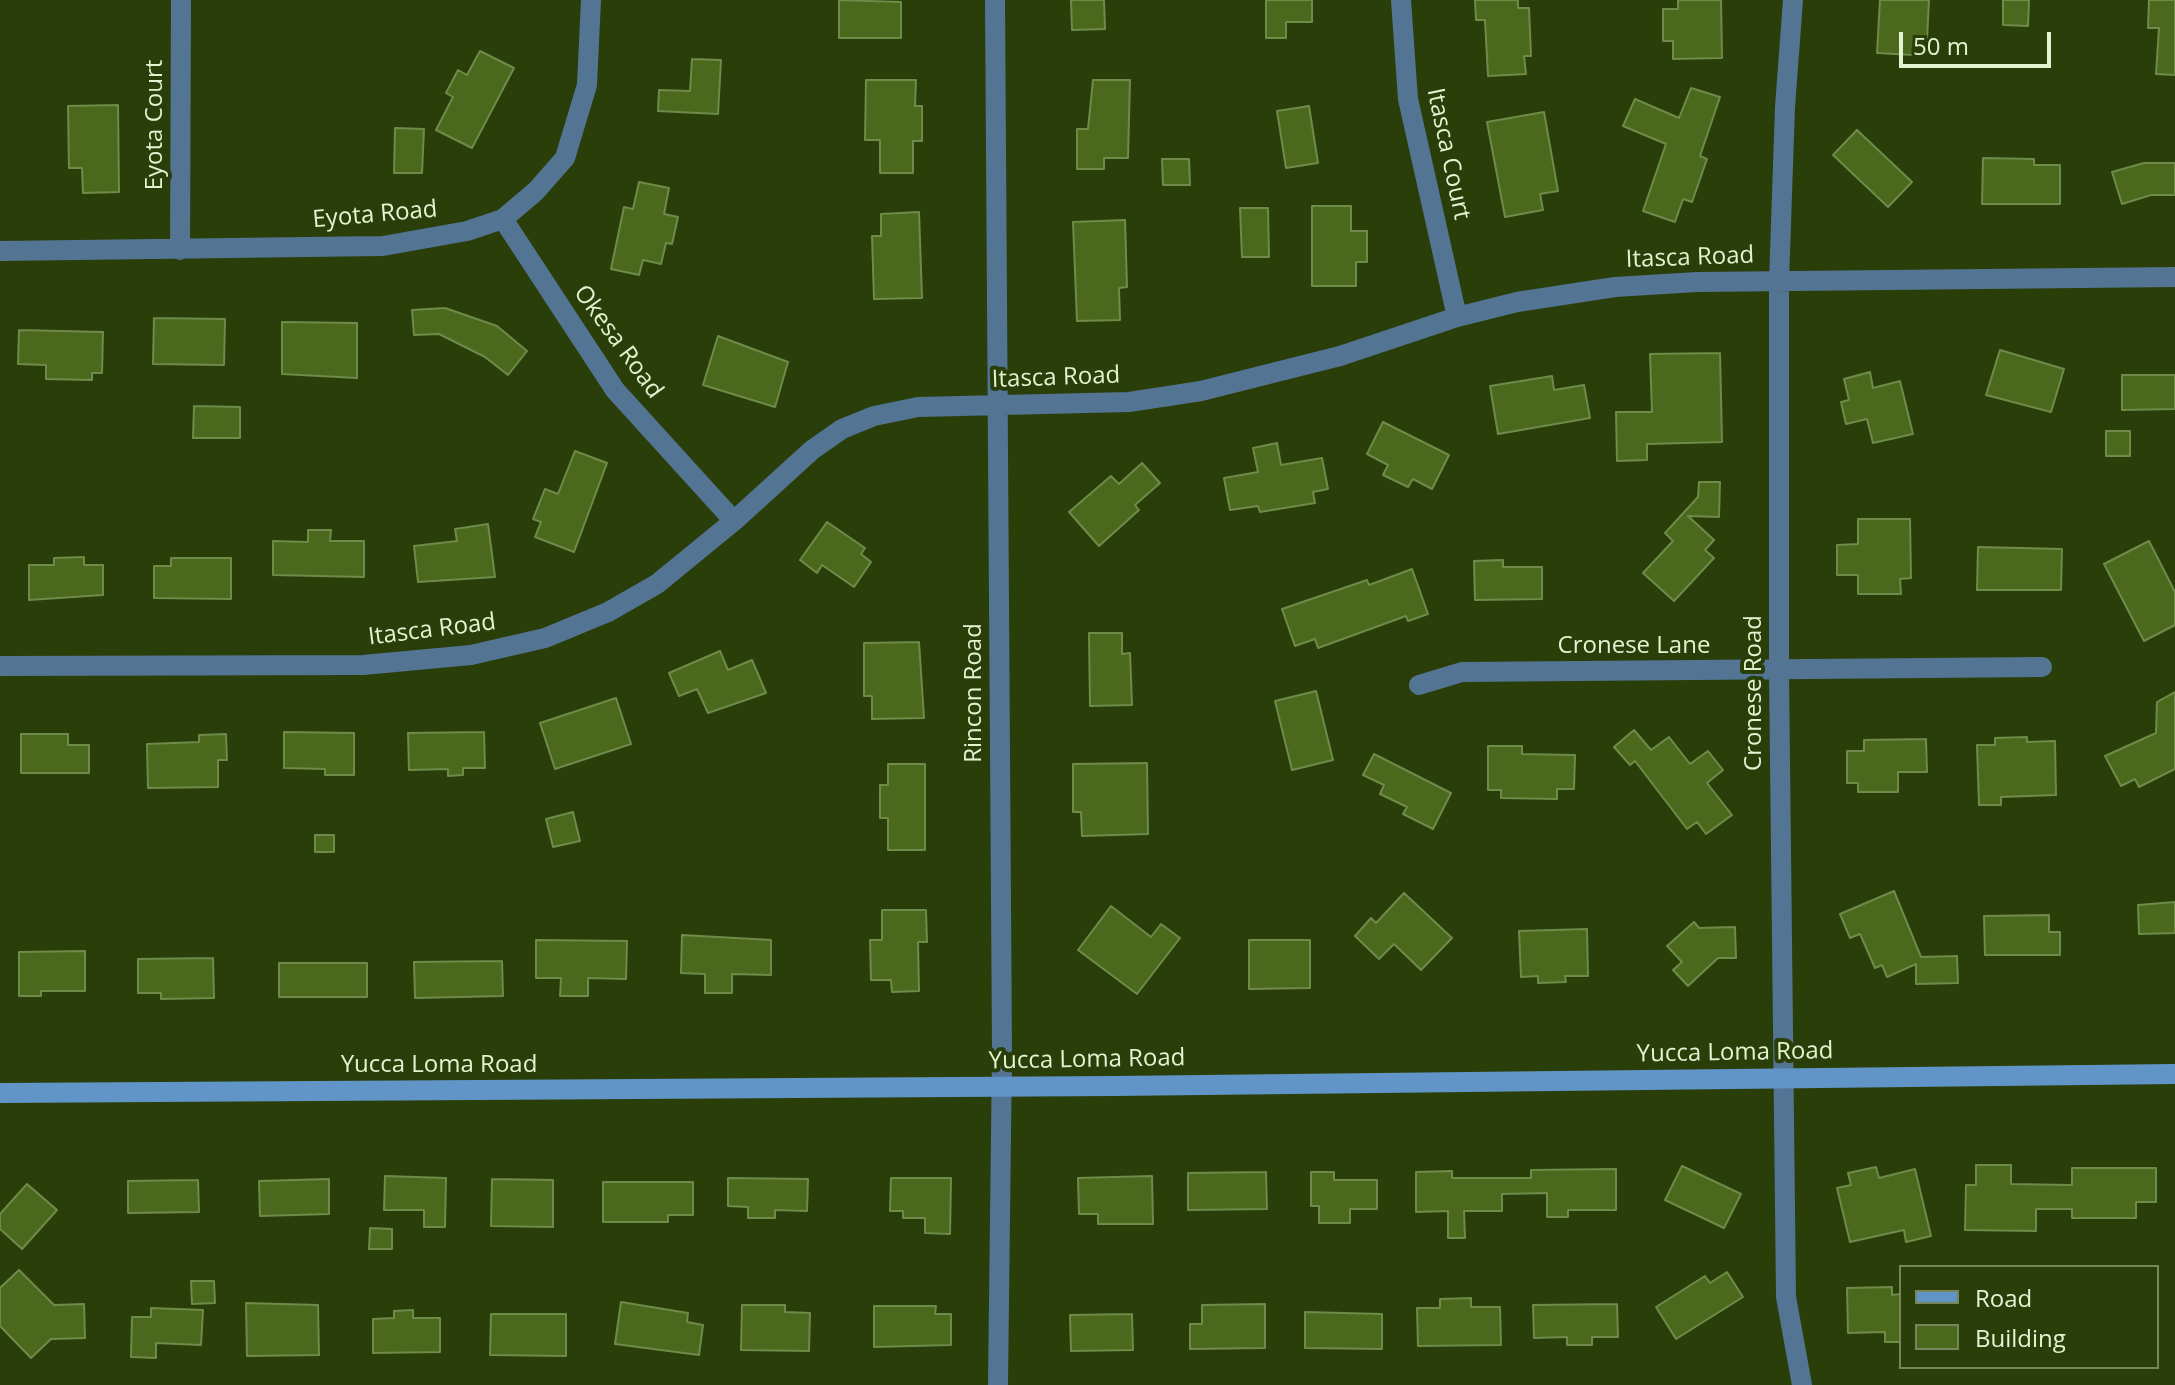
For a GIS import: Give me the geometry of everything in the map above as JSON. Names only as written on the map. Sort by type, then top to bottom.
[{"type":"main road","name":"Yucca Loma Road","points":[[0,1093],[1002,1087],[2175,1074]]},
{"type":"street","name":"Eyota Court","points":[[180,250],[181,0]]},
{"type":"street","name":"Eyota Road","points":[[0,251],[383,246],[454,234],[503,219],[536,191],[565,158],[587,85],[591,0]]},
{"type":"street","name":"Rincon Road","points":[[995,0],[1002,1087],[998,1385]]},
{"type":"street","name":"Itasca Court","points":[[1401,0],[1408,99],[1457,317]]},
{"type":"street","name":"Cronese Road","points":[[1793,0],[1785,107],[1779,282],[1779,672],[1786,1297],[1802,1385]]},
{"type":"street","name":"Okesa Road","points":[[503,219],[615,390],[734,521]]},
{"type":"street","name":"Itasca Road","points":[[0,666],[363,665],[471,655],[545,638],[608,612],[657,584],[734,521],[812,450],[842,429],[874,416],[918,407],[1129,402],[1201,391],[1340,356],[1457,317],[1517,302],[1615,287],[2175,277]]},
{"type":"street","name":"Cronese Lane","points":[[1419,685],[1462,672],[1779,672],[2042,667]]},
{"type":"building","points":[[839,0],[901,2],[901,38],[839,38]]},
{"type":"building","points":[[1071,0],[1104,0],[1105,29],[1072,30]]},
{"type":"building","points":[[1266,0],[1312,0],[1312,22],[1286,22],[1286,38],[1266,38]]},
{"type":"building","points":[[1475,0],[1518,0],[1518,8],[1529,8],[1531,56],[1524,56],[1526,74],[1488,76],[1485,20],[1476,20]]},
{"type":"building","points":[[1678,0],[1721,0],[1722,58],[1673,59],[1673,41],[1663,41],[1663,9],[1678,9]]},
{"type":"building","points":[[1880,0],[1929,0],[1927,40],[1914,40],[1913,55],[1877,53]]},
{"type":"building","points":[[2003,0],[2029,0],[2028,26],[2003,25]]},
{"type":"building","points":[[2149,0],[2175,0],[2175,75],[2156,74],[2159,28],[2148,28]]},
{"type":"building","points":[[480,51],[514,68],[472,148],[436,130],[453,97],[446,93],[458,70],[467,75]]},
{"type":"building","points":[[692,59],[721,60],[718,114],[658,111],[659,90],[690,91]]},
{"type":"building","points":[[866,80],[916,80],[915,106],[922,106],[922,141],[913,141],[913,173],[880,173],[880,140],[865,140]]},
{"type":"building","points":[[1093,80],[1130,80],[1128,158],[1104,158],[1104,169],[1077,169],[1077,129],[1088,129]]},
{"type":"building","points":[[1691,88],[1720,97],[1700,156],[1707,159],[1692,202],[1683,199],[1675,222],[1643,211],[1666,144],[1623,126],[1635,99],[1679,118]]},
{"type":"building","points":[[118,105],[119,192],[83,193],[82,168],[69,168],[68,106]]},
{"type":"building","points":[[1309,106],[1318,163],[1286,168],[1277,111]]},
{"type":"building","points":[[1544,112],[1558,191],[1540,194],[1543,210],[1505,217],[1487,122]]},
{"type":"building","points":[[395,128],[424,129],[422,173],[394,173]]},
{"type":"building","points":[[1857,130],[1912,182],[1888,207],[1833,155]]},
{"type":"building","points":[[1983,158],[2034,159],[2034,165],[2060,165],[2060,204],[1982,204]]},
{"type":"building","points":[[1162,159],[1189,159],[1190,185],[1163,185]]},
{"type":"building","points":[[2144,163],[2175,163],[2175,195],[2151,195],[2122,204],[2112,172]]},
{"type":"building","points":[[639,182],[669,188],[664,214],[678,217],[672,244],[666,243],[661,264],[643,260],[639,275],[611,269],[624,207],[633,209]]},
{"type":"building","points":[[1312,206],[1351,206],[1351,231],[1367,231],[1367,262],[1356,262],[1356,286],[1312,286]]},
{"type":"building","points":[[1240,208],[1268,208],[1269,257],[1242,257]]},
{"type":"building","points":[[919,212],[922,298],[874,299],[872,236],[881,236],[881,214]]},
{"type":"building","points":[[1125,220],[1127,287],[1119,288],[1120,320],[1077,321],[1073,222]]},
{"type":"building","points":[[445,308],[497,326],[527,351],[508,375],[485,357],[439,334],[414,335],[412,310]]},
{"type":"building","points":[[154,318],[225,319],[224,365],[153,364]]},
{"type":"building","points":[[282,322],[357,323],[357,378],[282,374]]},
{"type":"building","points":[[19,330],[103,332],[102,373],[92,373],[92,380],[46,379],[46,365],[18,364]]},
{"type":"building","points":[[718,336],[788,362],[775,407],[703,385]]},
{"type":"building","points":[[2000,350],[2064,369],[2051,412],[1986,395]]},
{"type":"building","points":[[1720,353],[1722,442],[1647,444],[1647,460],[1617,461],[1616,412],[1652,412],[1650,354]]},
{"type":"building","points":[[1870,372],[1873,388],[1900,381],[1913,434],[1873,443],[1867,419],[1846,424],[1841,402],[1849,400],[1844,379]]},
{"type":"building","points":[[2122,375],[2175,375],[2175,409],[2122,410]]},
{"type":"building","points":[[1552,376],[1554,390],[1584,385],[1590,418],[1498,434],[1490,386]]},
{"type":"building","points":[[194,406],[240,407],[240,438],[193,438]]},
{"type":"building","points":[[1383,422],[1449,455],[1432,489],[1413,479],[1408,487],[1383,475],[1388,465],[1367,454]]},
{"type":"building","points":[[2106,431],[2130,431],[2130,456],[2106,456]]},
{"type":"building","points":[[1277,443],[1281,465],[1322,458],[1328,489],[1313,492],[1315,503],[1260,512],[1258,506],[1230,510],[1224,478],[1258,472],[1253,448]]},
{"type":"building","points":[[575,451],[607,463],[574,552],[535,537],[541,522],[533,519],[545,489],[558,494]]},
{"type":"building","points":[[1142,463],[1160,483],[1135,505],[1139,510],[1099,546],[1069,512],[1111,476],[1119,484]]},
{"type":"building","points":[[1699,482],[1720,482],[1719,517],[1688,516],[1714,540],[1705,550],[1714,558],[1674,601],[1643,573],[1673,541],[1665,533],[1698,497]]},
{"type":"building","points":[[1858,519],[1910,519],[1911,578],[1900,579],[1901,594],[1858,594],[1858,575],[1837,575],[1837,545],[1858,544]]},
{"type":"building","points":[[827,522],[865,548],[861,554],[871,562],[854,587],[822,565],[817,573],[800,560]]},
{"type":"building","points":[[488,524],[495,577],[418,582],[414,546],[457,541],[455,529]]},
{"type":"building","points":[[308,530],[331,530],[330,541],[364,541],[364,577],[273,575],[273,541],[308,542]]},
{"type":"building","points":[[2149,541],[2175,592],[2175,625],[2144,641],[2104,564]]},
{"type":"building","points":[[1978,547],[2062,549],[2061,590],[1977,590]]},
{"type":"building","points":[[84,557],[84,565],[103,565],[103,595],[29,600],[29,565],[54,565],[54,558]]},
{"type":"building","points":[[171,558],[231,558],[231,599],[154,598],[154,566],[171,566]]},
{"type":"building","points":[[1503,560],[1503,567],[1542,567],[1542,599],[1475,600],[1474,561]]},
{"type":"building","points":[[1412,569],[1428,614],[1408,621],[1406,616],[1318,648],[1315,639],[1295,646],[1282,609],[1367,580],[1369,585]]},
{"type":"building","points":[[1089,633],[1122,633],[1122,654],[1130,653],[1132,705],[1090,706]]},
{"type":"building","points":[[919,642],[924,718],[872,719],[872,696],[864,696],[864,643]]},
{"type":"building","points":[[720,651],[728,670],[752,660],[766,693],[708,713],[697,689],[679,696],[669,673]]},
{"type":"building","points":[[1316,691],[1333,760],[1292,770],[1275,701]]},
{"type":"building","points":[[2175,692],[2175,769],[2139,787],[2135,779],[2121,786],[2105,756],[2156,733],[2157,702]]},
{"type":"building","points":[[616,698],[631,744],[555,769],[540,723]]},
{"type":"building","points":[[1634,730],[1651,750],[1669,737],[1690,764],[1708,751],[1723,770],[1707,783],[1732,815],[1706,834],[1697,822],[1687,829],[1635,761],[1630,765],[1614,747]]},
{"type":"building","points":[[284,732],[354,733],[354,775],[325,775],[325,769],[284,768]]},
{"type":"building","points":[[484,732],[485,768],[463,768],[463,775],[448,776],[448,769],[409,770],[408,733]]},
{"type":"building","points":[[21,734],[68,734],[68,745],[89,745],[89,773],[21,773]]},
{"type":"building","points":[[226,734],[227,760],[218,760],[218,787],[148,788],[147,744],[199,742],[199,735]]},
{"type":"building","points":[[2027,737],[2027,742],[2055,741],[2056,795],[2001,797],[2001,805],[1979,805],[1977,745],[1995,745],[1995,738]]},
{"type":"building","points":[[1926,739],[1927,772],[1898,772],[1898,792],[1858,792],[1858,783],[1847,783],[1847,751],[1864,751],[1864,740]]},
{"type":"building","points":[[1488,746],[1522,746],[1522,754],[1575,755],[1574,789],[1557,789],[1557,799],[1501,798],[1501,790],[1488,790]]},
{"type":"building","points":[[1374,754],[1451,793],[1433,829],[1403,814],[1407,807],[1380,794],[1384,785],[1363,775]]},
{"type":"building","points":[[1147,763],[1148,834],[1082,836],[1081,812],[1073,812],[1073,764]]},
{"type":"building","points":[[888,764],[925,764],[925,850],[888,850],[888,818],[880,818],[880,785],[888,785]]},
{"type":"building","points":[[573,812],[580,841],[553,847],[546,819]]},
{"type":"building","points":[[315,835],[334,835],[334,852],[315,852]]},
{"type":"building","points":[[1894,891],[1921,957],[1957,956],[1958,983],[1916,984],[1916,964],[1887,977],[1882,965],[1875,968],[1860,934],[1850,938],[1840,914]]},
{"type":"building","points":[[1404,893],[1452,938],[1421,970],[1394,944],[1379,959],[1355,936],[1371,918],[1376,923]]},
{"type":"building","points":[[2175,902],[2175,933],[2139,934],[2138,905]]},
{"type":"building","points":[[1111,906],[1151,937],[1161,924],[1180,938],[1137,994],[1078,950]]},
{"type":"building","points":[[882,910],[926,910],[927,942],[918,942],[919,991],[892,992],[891,980],[871,980],[870,940],[882,940]]},
{"type":"building","points":[[2049,915],[2049,932],[2060,932],[2060,955],[1985,955],[1984,916]]},
{"type":"building","points":[[1694,922],[1699,928],[1735,927],[1736,958],[1718,958],[1688,986],[1673,970],[1682,962],[1667,946]]},
{"type":"building","points":[[1587,929],[1588,976],[1565,976],[1566,982],[1538,983],[1538,976],[1521,977],[1519,931]]},
{"type":"building","points":[[682,935],[771,940],[771,975],[732,974],[732,993],[705,993],[705,974],[681,973]]},
{"type":"building","points":[[536,940],[627,941],[626,979],[588,978],[588,996],[560,996],[561,978],[536,978]]},
{"type":"building","points":[[1249,940],[1310,940],[1310,988],[1249,989]]},
{"type":"building","points":[[85,951],[85,991],[41,991],[41,996],[19,996],[19,952]]},
{"type":"building","points":[[213,958],[214,998],[161,999],[161,993],[138,993],[138,959]]},
{"type":"building","points":[[502,961],[503,996],[415,998],[414,962]]},
{"type":"building","points":[[279,963],[367,963],[367,997],[279,997]]},
{"type":"building","points":[[1976,1165],[2011,1165],[2011,1184],[2072,1185],[2072,1168],[2156,1168],[2156,1202],[2136,1202],[2136,1218],[2072,1218],[2072,1209],[2036,1209],[2036,1231],[1965,1230],[1966,1185],[1976,1185]]},
{"type":"building","points":[[1682,1166],[1741,1194],[1724,1228],[1665,1200]]},
{"type":"building","points":[[1876,1167],[1879,1178],[1915,1169],[1931,1236],[1906,1242],[1904,1230],[1850,1242],[1837,1188],[1851,1185],[1848,1173]]},
{"type":"building","points":[[1616,1169],[1616,1210],[1568,1210],[1568,1217],[1547,1217],[1547,1193],[1502,1194],[1502,1211],[1464,1211],[1465,1238],[1448,1238],[1448,1211],[1416,1212],[1416,1172],[1452,1171],[1452,1178],[1531,1178],[1531,1170]]},
{"type":"building","points":[[1266,1172],[1267,1209],[1188,1210],[1188,1173]]},
{"type":"building","points":[[1311,1172],[1334,1172],[1334,1180],[1377,1180],[1377,1209],[1350,1209],[1350,1223],[1319,1223],[1319,1206],[1311,1206]]},
{"type":"building","points":[[385,1176],[446,1178],[445,1227],[424,1227],[424,1210],[384,1210]]},
{"type":"building","points":[[1152,1176],[1153,1224],[1098,1224],[1098,1214],[1079,1214],[1078,1178]]},
{"type":"building","points":[[728,1178],[808,1179],[807,1211],[775,1210],[775,1218],[748,1218],[748,1207],[728,1206]]},
{"type":"building","points":[[891,1178],[951,1178],[950,1234],[925,1233],[925,1218],[903,1218],[903,1211],[890,1211]]},
{"type":"building","points":[[329,1179],[329,1214],[260,1216],[259,1181]]},
{"type":"building","points":[[492,1179],[553,1180],[553,1227],[491,1226]]},
{"type":"building","points":[[198,1180],[199,1212],[128,1213],[128,1181]]},
{"type":"building","points":[[603,1182],[693,1182],[693,1215],[668,1215],[668,1222],[603,1222]]},
{"type":"building","points":[[27,1184],[57,1210],[22,1249],[0,1229],[0,1214]]},
{"type":"building","points":[[370,1228],[392,1229],[392,1249],[369,1249]]},
{"type":"building","points":[[19,1270],[54,1305],[84,1304],[85,1338],[51,1339],[31,1358],[0,1326],[0,1288]]},
{"type":"building","points":[[1727,1272],[1743,1297],[1676,1339],[1656,1307],[1705,1276],[1710,1283]]},
{"type":"building","points":[[191,1281],[214,1281],[215,1303],[192,1304]]},
{"type":"building","points":[[1892,1287],[1892,1295],[1899,1294],[1899,1342],[1885,1342],[1885,1332],[1848,1333],[1847,1288]]},
{"type":"building","points":[[1471,1298],[1471,1307],[1500,1307],[1501,1345],[1418,1346],[1417,1308],[1440,1308],[1440,1299]]},
{"type":"building","points":[[621,1302],[688,1313],[687,1322],[703,1325],[699,1355],[615,1344]]},
{"type":"building","points":[[246,1303],[318,1305],[319,1355],[247,1356]]},
{"type":"building","points":[[1265,1304],[1265,1348],[1190,1349],[1190,1324],[1202,1324],[1202,1305]]},
{"type":"building","points":[[1617,1304],[1618,1337],[1592,1337],[1592,1345],[1567,1345],[1567,1337],[1534,1338],[1533,1305]]},
{"type":"building","points":[[742,1305],[785,1305],[785,1312],[810,1313],[809,1351],[741,1350]]},
{"type":"building","points":[[874,1306],[936,1306],[935,1314],[951,1314],[951,1345],[874,1347]]},
{"type":"building","points":[[151,1308],[203,1310],[201,1345],[156,1343],[156,1358],[131,1357],[132,1317],[151,1317]]},
{"type":"building","points":[[413,1310],[413,1318],[440,1318],[440,1352],[373,1353],[373,1319],[394,1318],[394,1311]]},
{"type":"building","points":[[1305,1312],[1382,1314],[1382,1349],[1305,1348]]},
{"type":"building","points":[[491,1314],[566,1314],[566,1356],[490,1355]]},
{"type":"building","points":[[1132,1314],[1133,1350],[1071,1351],[1070,1315]]}]
